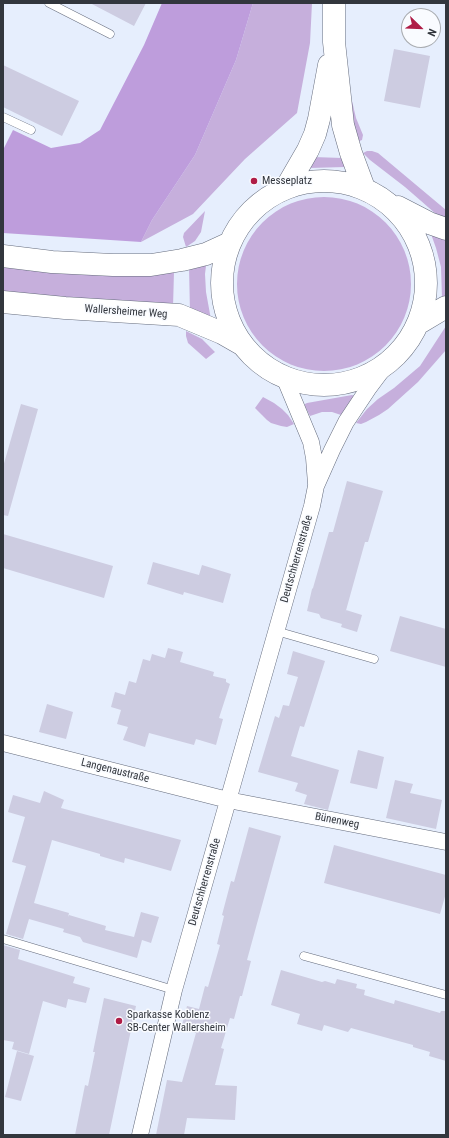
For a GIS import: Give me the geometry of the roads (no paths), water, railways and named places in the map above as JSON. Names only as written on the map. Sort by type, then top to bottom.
[{"type":"main road","points":[[334,3],[334,42],[343,125],[351,153],[364,188]]},
{"type":"main road","points":[[286,188],[308,150],[319,119],[334,42]]},
{"type":"main road","name":"Wallersheimer Weg","points":[[325,180],[338,181],[364,188],[388,202],[398,211],[414,232],[424,257],[427,284],[426,297],[419,323],[405,346],[386,365],[363,378],[337,385],[310,385],[284,377],[262,364],[243,345],[235,334],[230,322],[225,309],[223,296],[223,269],[230,243],[236,231],[252,210],[262,201],[286,188],[298,184],[325,180]]},
{"type":"main road","points":[[388,202],[429,223],[446,228]]},
{"type":"main road","points":[[3,256],[52,262],[152,265],[206,254],[230,243]]},
{"type":"main road","name":"Wallersheimer Weg","points":[[3,302],[65,308],[179,315],[222,332],[243,345]]},
{"type":"main road","points":[[419,323],[446,307]]},
{"type":"street","name":"Deutschherrenstraße","points":[[140,1135],[174,990],[312,506],[316,486],[346,422],[386,365]]},
{"type":"street","name":"Deutschherrenstraße","points":[[284,377],[311,442],[316,486]]},
{"type":"street","name":"Langenaustraße","points":[[3,743],[228,800]]},
{"type":"street","name":"Bünenweg","points":[[228,800],[446,842]]},
{"type":"lane","points":[[49,3],[110,34]]},
{"type":"lane","points":[[3,117],[31,130]]},
{"type":"lane","points":[[276,631],[374,659]]},
{"type":"lane","points":[[3,939],[174,990]]},
{"type":"lane","points":[[304,956],[446,995]]},
{"type":"place","name":"Messeplatz","points":[[254,181]]},
{"type":"place","name":"Sparkasse Koblenz SB-Center Wallersheim","points":[[119,1021]]}]
